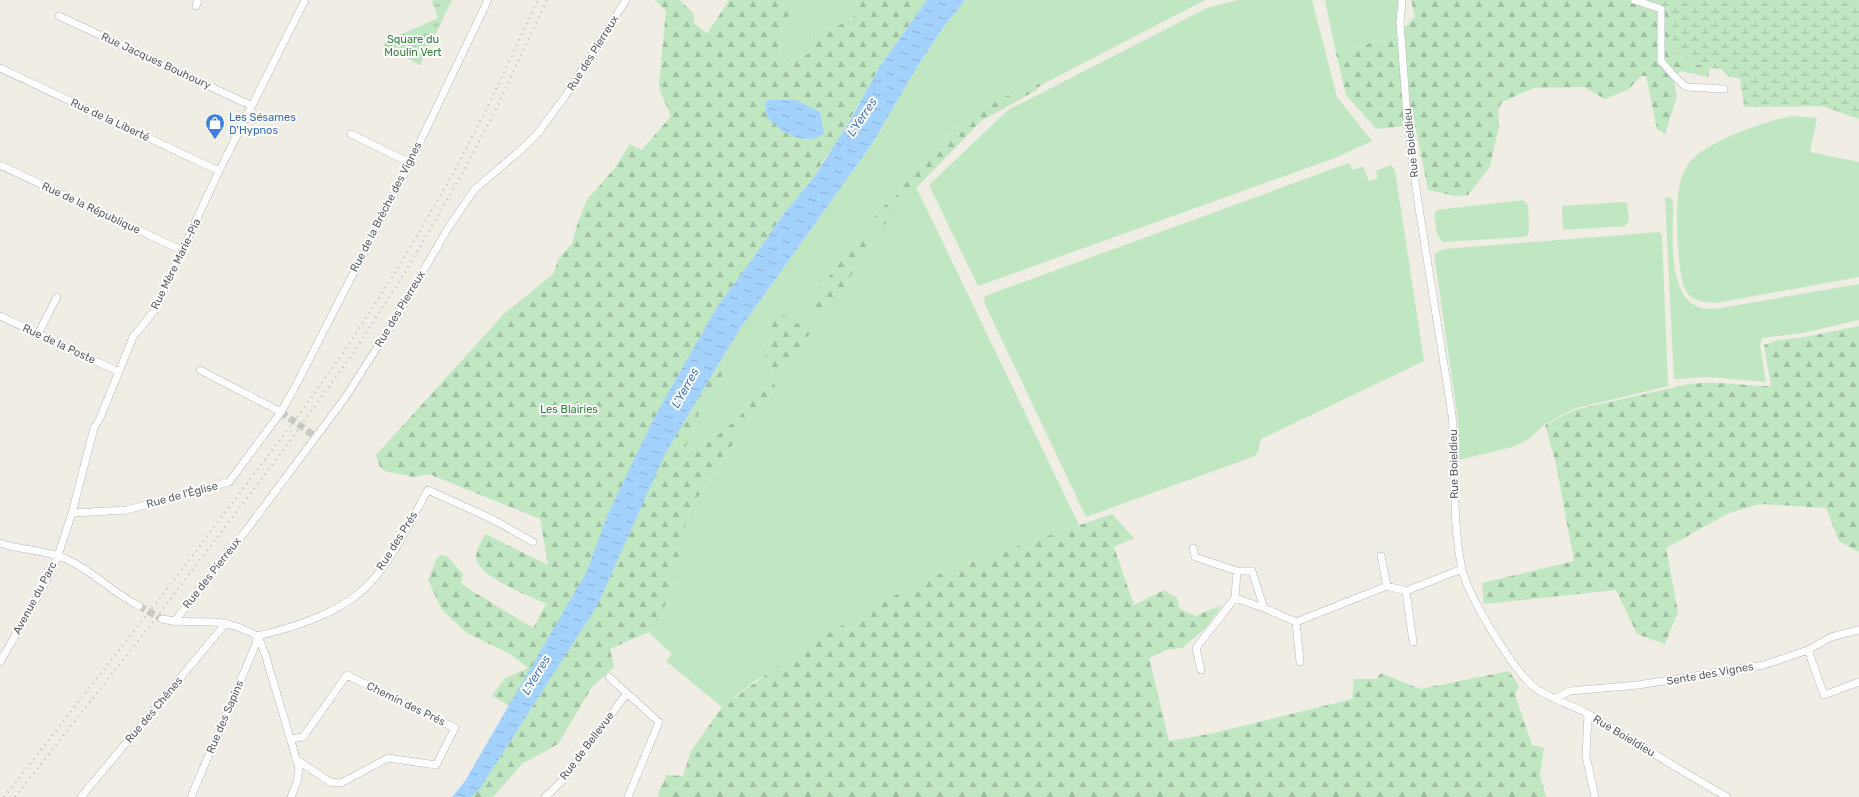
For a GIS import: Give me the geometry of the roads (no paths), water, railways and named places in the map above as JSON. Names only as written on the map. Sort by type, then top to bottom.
[{"type":"street","name":"Rue Mère Marie-Pia","points":[[58,556],[72,513],[94,428],[100,418],[133,338],[154,311],[219,171],[305,0]]},
{"type":"street","name":"Rue de la Brèche des Vignes","points":[[281,412],[410,163],[488,0]]},
{"type":"street","name":"Rue des Pierreux","points":[[174,622],[349,392],[397,316],[447,230],[474,190],[523,148],[538,133],[566,95],[626,0]]},
{"type":"street","name":"Rue Boieldieu","points":[[1402,0],[1400,23],[1408,130],[1452,415],[1454,437],[1453,482],[1457,541],[1462,570],[1471,594],[1518,669],[1528,682],[1538,691],[1588,714],[1727,797]]},
{"type":"street","points":[[1634,0],[1660,9],[1661,60],[1675,77],[1686,86],[1724,89]]},
{"type":"street","name":"Rue Jacques Bouhoury","points":[[59,16],[252,106]]},
{"type":"street","name":"Rue de la Liberté","points":[[0,68],[219,171]]},
{"type":"street","points":[[352,134],[410,163]]},
{"type":"street","name":"Rue de la République","points":[[0,165],[183,251]]},
{"type":"street","points":[[38,334],[57,297]]},
{"type":"street","name":"Rue de la Poste","points":[[0,316],[119,372]]},
{"type":"street","points":[[200,370],[281,412]]},
{"type":"street","name":"Rue de l'Église","points":[[72,513],[127,510],[229,482],[281,412]]},
{"type":"street","name":"Rue des Prés","points":[[257,636],[289,628],[322,615],[349,600],[369,584],[389,558],[428,490],[492,519],[533,542]]},
{"type":"street","points":[[0,543],[19,549],[58,556],[77,564],[139,606]]},
{"type":"street","points":[[1193,548],[1195,557],[1237,571],[1252,571],[1264,608]]},
{"type":"street","name":"Avenue du Parc","points":[[0,662],[58,556]]},
{"type":"street","points":[[1381,556],[1387,586]]},
{"type":"street","points":[[1235,598],[1264,608],[1296,622],[1387,586],[1406,591],[1462,570]]},
{"type":"street","points":[[1201,670],[1196,648],[1235,598],[1237,571]]},
{"type":"street","points":[[1406,591],[1414,642]]},
{"type":"street","points":[[162,619],[174,622],[202,620],[226,623],[238,626],[257,636],[265,654],[299,768],[297,782],[292,797]]},
{"type":"street","points":[[1296,622],[1300,662]]},
{"type":"street","name":"Rue des Chênes","points":[[81,797],[226,623]]},
{"type":"street","name":"Sente des Vignes","points":[[1556,698],[1570,691],[1646,684],[1764,665],[1808,650],[1831,637],[1859,630]]},
{"type":"street","name":"Rue des Sapins","points":[[192,797],[256,644],[257,636]]},
{"type":"street","points":[[1808,650],[1824,695],[1859,682]]},
{"type":"street","name":"Chemin des Prés","points":[[290,739],[304,737],[347,675],[456,728],[436,765],[388,758],[341,783],[330,782],[296,759]]},
{"type":"street","points":[[609,677],[659,722],[628,797]]},
{"type":"street","name":"Rue de Bellevue","points":[[545,797],[561,782],[627,693]]},
{"type":"street","points":[[1588,714],[1586,756],[1595,797]]},
{"type":"water","name":"L'Yerres","points":[[927,0],[965,0],[940,32],[913,74],[872,144],[742,326],[716,368],[665,454],[597,606],[479,790],[471,797],[452,797],[465,781],[587,571],[608,514],[654,418],[717,307],[782,216],[814,177],[848,124],[880,66]]},
{"type":"water","points":[[769,100],[796,100],[820,112],[824,134],[816,138],[808,139],[786,133],[767,118],[765,103]]},
{"type":"tunnel","points":[[281,412],[316,437]]},
{"type":"tunnel","points":[[139,606],[162,619]]},
{"type":"railway","points":[[4,797],[181,571],[306,405],[347,347],[400,265],[455,170],[487,108],[538,0]]},
{"type":"railway","points":[[15,797],[153,622],[281,453],[354,352],[407,269],[462,174],[495,111],[547,0]]},
{"type":"place","name":"Les Sésames D'Hypnos","points":[[215,140]]},
{"type":"park label","name":"Square du Moulin Vert","points":[[413,45]]},
{"type":"park label","name":"Les Blairies","points":[[569,409]]}]
